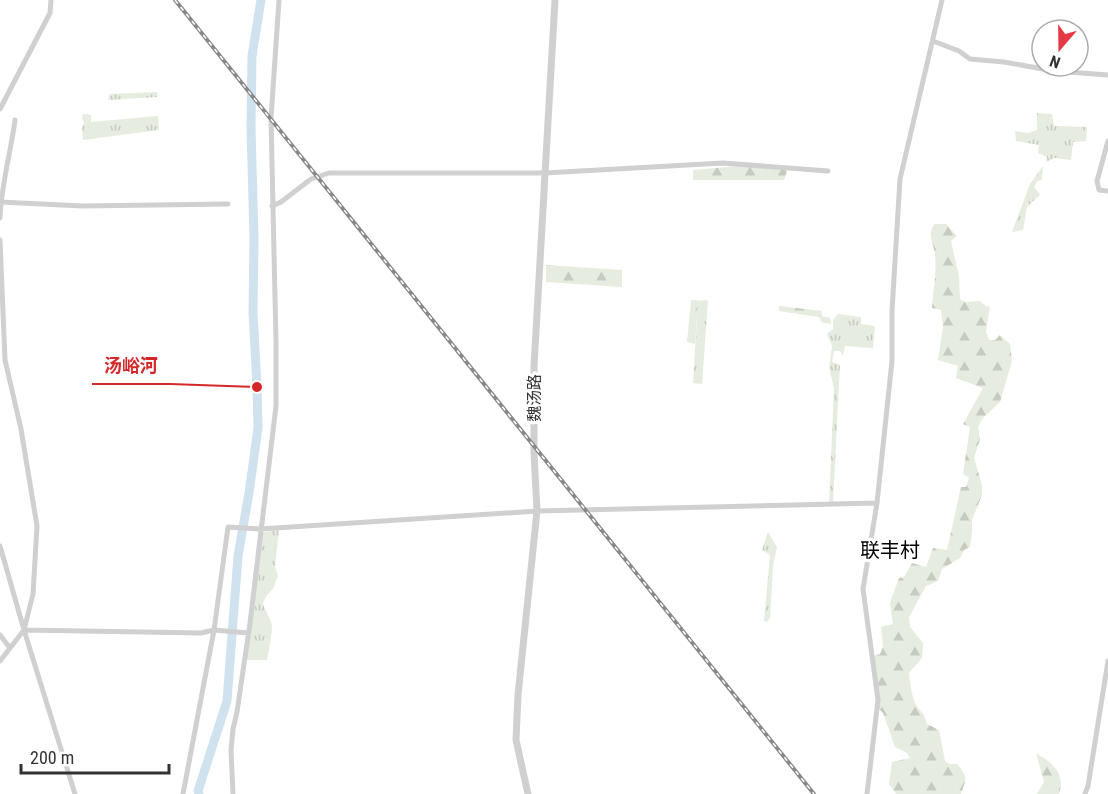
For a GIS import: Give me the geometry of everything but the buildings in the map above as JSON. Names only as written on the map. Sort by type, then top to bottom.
[{"type":"street","points":[[0,109],[50,13],[51,0]]},
{"type":"street","points":[[233,794],[232,729],[237,712],[248,633],[257,529],[270,464],[276,406],[271,118],[279,0]]},
{"type":"street","name":"魏汤路","points":[[528,794],[516,740],[537,511],[534,366],[555,0]]},
{"type":"street","points":[[867,794],[878,700],[863,589],[877,502],[892,361],[892,310],[900,180],[942,0]]},
{"type":"street","points":[[933,41],[959,51],[970,59],[1004,62],[1054,71],[1108,75]]},
{"type":"street","points":[[0,218],[0,202],[15,120]]},
{"type":"street","points":[[1108,141],[1096,181],[1099,190],[1108,191]]},
{"type":"street","points":[[272,206],[281,202],[311,179],[330,173],[545,173],[723,164],[828,171]]},
{"type":"street","points":[[0,202],[83,206],[228,204]]},
{"type":"street","points":[[0,240],[5,360],[21,429],[37,526],[33,594],[24,630],[0,661]]},
{"type":"street","points":[[183,794],[214,630],[228,527],[257,529],[537,511],[877,502]]},
{"type":"street","points":[[0,546],[75,794]]},
{"type":"street","points":[[24,630],[201,633],[214,630],[248,633]]},
{"type":"street","points":[[0,635],[10,648]]},
{"type":"street","points":[[1085,794],[1108,661]]},
{"type":"green space","points":[[157,92],[158,97],[108,100],[109,94]]},
{"type":"green space","points":[[1037,113],[1052,114],[1054,126],[1087,127],[1086,141],[1073,142],[1071,160],[1054,158],[1046,162],[1047,157],[1038,153],[1039,145],[1016,141],[1015,131],[1028,133],[1037,130]]},
{"type":"green space","points":[[83,114],[91,115],[91,122],[158,116],[159,130],[83,140]]},
{"type":"green space","points":[[738,166],[788,169],[784,180],[693,180],[693,170]]},
{"type":"green space","points":[[1043,166],[1042,180],[1037,181],[1034,187],[1040,195],[1027,207],[1023,230],[1012,232],[1030,184]]},
{"type":"green space","points":[[935,224],[946,224],[957,236],[951,241],[959,276],[960,299],[965,302],[980,301],[987,307],[990,306],[986,332],[989,340],[995,340],[1000,335],[1010,344],[1012,361],[1000,402],[982,419],[978,427],[980,439],[974,458],[982,485],[982,495],[972,520],[970,547],[964,550],[960,558],[942,569],[938,581],[926,586],[909,617],[910,627],[923,643],[922,658],[909,673],[914,699],[927,724],[939,730],[945,761],[949,764],[957,764],[965,776],[965,781],[961,794],[896,794],[889,784],[892,762],[910,758],[907,753],[895,747],[883,713],[878,708],[873,656],[880,654],[883,647],[881,627],[893,624],[890,603],[899,578],[904,577],[912,563],[926,567],[933,548],[947,550],[961,487],[966,487],[969,478],[963,474],[970,427],[963,424],[983,388],[956,378],[958,366],[938,360],[943,327],[941,310],[932,308],[935,261],[931,231]]},
{"type":"green space","points":[[546,265],[622,270],[622,287],[546,282]]},
{"type":"green space","points":[[691,300],[698,300],[695,344],[687,342]]},
{"type":"green space","points":[[698,301],[708,301],[702,384],[693,383]]},
{"type":"green space","points":[[779,306],[822,311],[822,316],[830,318],[831,324],[821,322],[819,317],[779,311]]},
{"type":"green space","points":[[838,314],[861,317],[861,324],[875,326],[873,348],[845,346],[843,356],[840,351],[834,351],[832,362],[840,365],[833,502],[829,503],[834,388],[829,368],[832,346],[827,334],[833,329],[833,320]]},
{"type":"green space","points":[[279,530],[275,567],[278,576],[273,589],[263,603],[272,626],[267,660],[246,660],[263,532]]},
{"type":"green space","points":[[768,532],[777,547],[773,566],[770,618],[767,622],[764,621],[770,555],[762,550]]},
{"type":"green space","points":[[1036,753],[1052,765],[1059,774],[1061,787],[1059,794],[1037,794],[1044,782]]},
{"type":"waterway","points":[[199,794],[198,791],[227,701],[238,556],[258,428],[253,312],[251,127],[252,56],[261,0]]},
{"type":"railway","points":[[175,0],[814,794]]},
{"type":"place","name":"汤峪河","points":[[257,387]]},
{"type":"district","name":"联丰村","points":[[890,550]]}]
